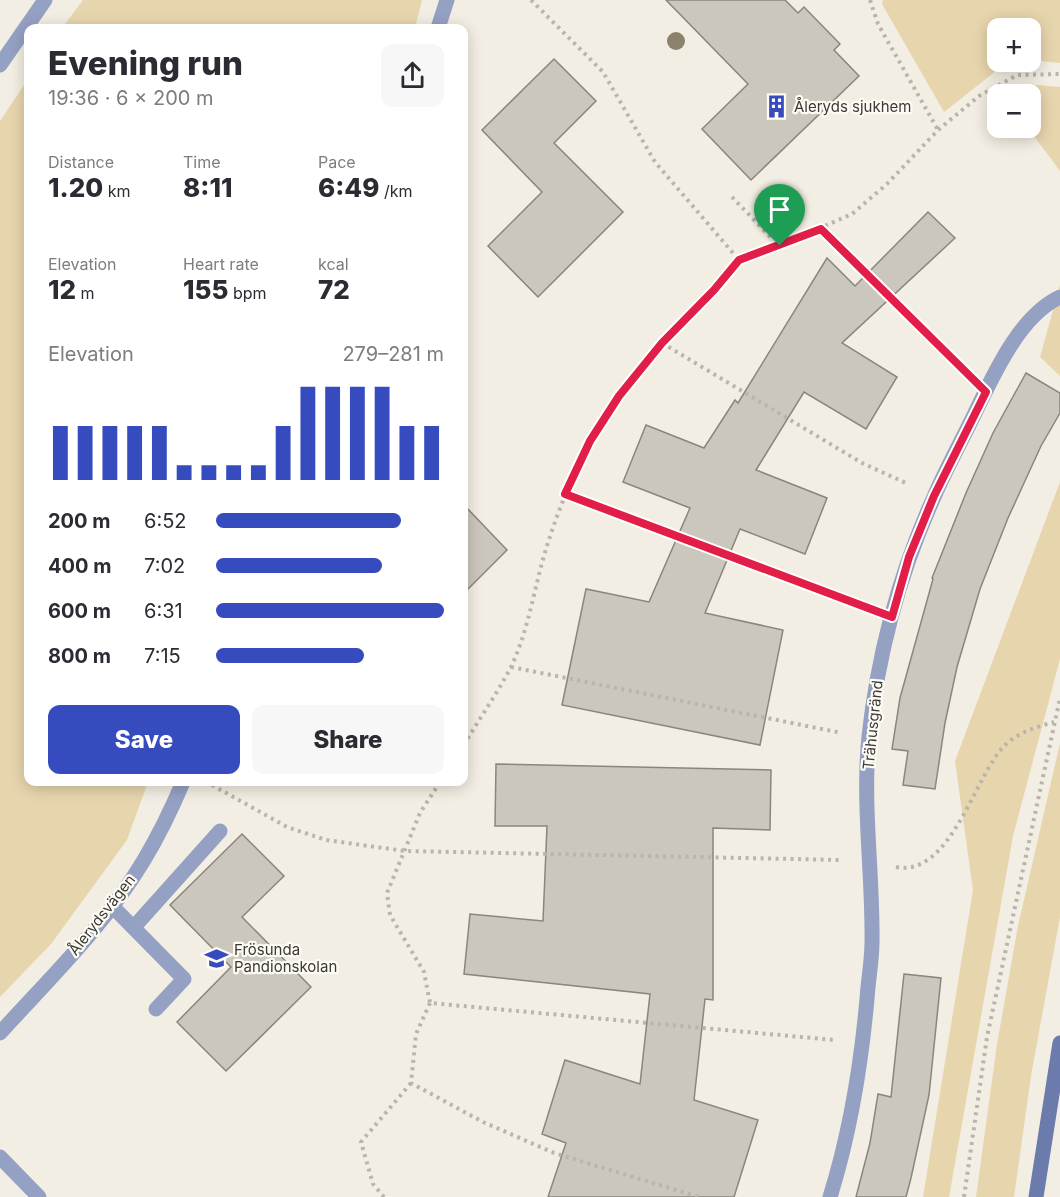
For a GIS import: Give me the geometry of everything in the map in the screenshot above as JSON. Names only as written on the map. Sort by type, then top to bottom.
[{"type":"main road","points":[[1036,1197],[1060,1043]]},
{"type":"street","points":[[28,24],[45,0]]},
{"type":"street","points":[[439,24],[447,0]]},
{"type":"street","points":[[0,65],[24,30]]},
{"type":"street","name":"Trähusgränd","points":[[831,1197],[850,1118],[863,1042],[872,944],[867,792],[869,739],[877,678],[892,617],[909,557],[934,496],[986,392],[1022,328],[1053,300],[1060,297]]},
{"type":"street","name":"Ålerydsvägen","points":[[0,1033],[112,906],[144,861],[181,786]]},
{"type":"street","points":[[134,927],[220,831]]},
{"type":"street","points":[[112,906],[184,978],[156,1009]]},
{"type":"street","points":[[0,1157],[39,1197]]},
{"type":"path","points":[[531,0],[603,72],[655,162],[739,260]]},
{"type":"path","points":[[870,0],[878,24],[938,130]]},
{"type":"path","points":[[468,738],[511,667],[531,612],[545,550],[565,494],[590,441],[619,396],[662,343],[714,290],[739,260],[780,246],[852,214],[938,130],[979,96],[1017,75],[1060,74]]},
{"type":"path","points":[[732,196],[780,246]]},
{"type":"path","points":[[821,229],[986,392]]},
{"type":"path","points":[[662,343],[862,463],[934,496]]},
{"type":"path","points":[[565,494],[892,617]]},
{"type":"path","points":[[511,667],[869,739]]},
{"type":"path","points":[[964,1197],[987,1037],[1060,698]]},
{"type":"path","points":[[212,786],[286,827],[326,840],[405,851],[870,861],[902,868],[914,867],[928,861],[942,847],[965,814],[988,770],[1004,746],[1020,734],[1054,722]]},
{"type":"path","points":[[384,1197],[373,1184],[361,1142],[411,1083],[416,1034],[430,1003],[424,972],[390,915],[387,893],[420,813],[437,786]]},
{"type":"path","points":[[430,1003],[863,1042]]},
{"type":"path","points":[[411,1083],[483,1122],[554,1153],[699,1197]]},
{"type":"shaded area","points":[[83,0],[422,0],[416,24],[65,24]]},
{"type":"shaded area","points":[[883,0],[1060,0],[1060,63],[1041,61],[1041,18],[987,18],[987,72],[995,72],[944,112],[882,4]]},
{"type":"shaded area","points":[[24,85],[24,786],[147,786],[127,840],[51,944],[0,997],[0,121]]},
{"type":"shaded area","points":[[1041,85],[1060,87],[1060,171],[1035,138],[1041,138]]},
{"type":"shaded area","points":[[1060,285],[1060,376],[1040,357]]},
{"type":"shaded area","points":[[1060,482],[1060,659],[1013,836],[949,1197],[923,1197],[973,890],[955,761]]},
{"type":"shaded area","points":[[1060,743],[1060,917],[1031,1076],[1014,1197],[976,1197],[997,1044],[1018,926]]},
{"type":"building","name":"Åleryds sjukhem","points":[[666,0],[785,0],[798,13],[804,7],[840,44],[834,50],[859,76],[751,180],[702,129],[748,84]]},
{"type":"building","points":[[554,59],[596,101],[554,143],[623,212],[538,297],[488,246],[542,192],[482,130]]},
{"type":"building","points":[[928,212],[955,238],[842,343],[897,377],[866,429],[804,392],[756,470],[827,498],[805,554],[740,529],[705,613],[783,630],[760,745],[562,705],[586,589],[649,602],[690,508],[623,482],[646,425],[704,448],[735,400],[738,403],[827,258],[855,286]]},
{"type":"building","points":[[1026,373],[1060,393],[1060,413],[1041,446],[1008,518],[980,589],[957,667],[945,723],[935,789],[903,785],[908,751],[892,749],[900,698],[932,578],[993,433]]},
{"type":"building","points":[[468,509],[507,550],[468,589]]},
{"type":"building","points":[[496,764],[771,770],[770,830],[713,828],[713,1000],[705,999],[694,1100],[758,1120],[734,1197],[548,1197],[566,1143],[542,1134],[565,1060],[640,1084],[650,994],[464,974],[470,914],[543,921],[547,826],[495,826]]},
{"type":"building","points":[[242,834],[284,876],[242,917],[311,987],[226,1071],[177,1022],[231,967],[170,905]]},
{"type":"building","points":[[904,974],[941,978],[929,1095],[906,1197],[856,1197],[870,1143],[878,1094],[891,1097]]},
{"type":"place","name":"Åleryds sjukhem","points":[[776,107]]},
{"type":"place","name":"Frösunda Pandionskolan","points":[[216,959]]},
{"type":"route","points":[[821,229],[986,392],[934,496],[909,557],[892,617],[565,494],[590,441],[619,396],[662,343],[714,290],[739,260],[780,246],[821,229]]}]
